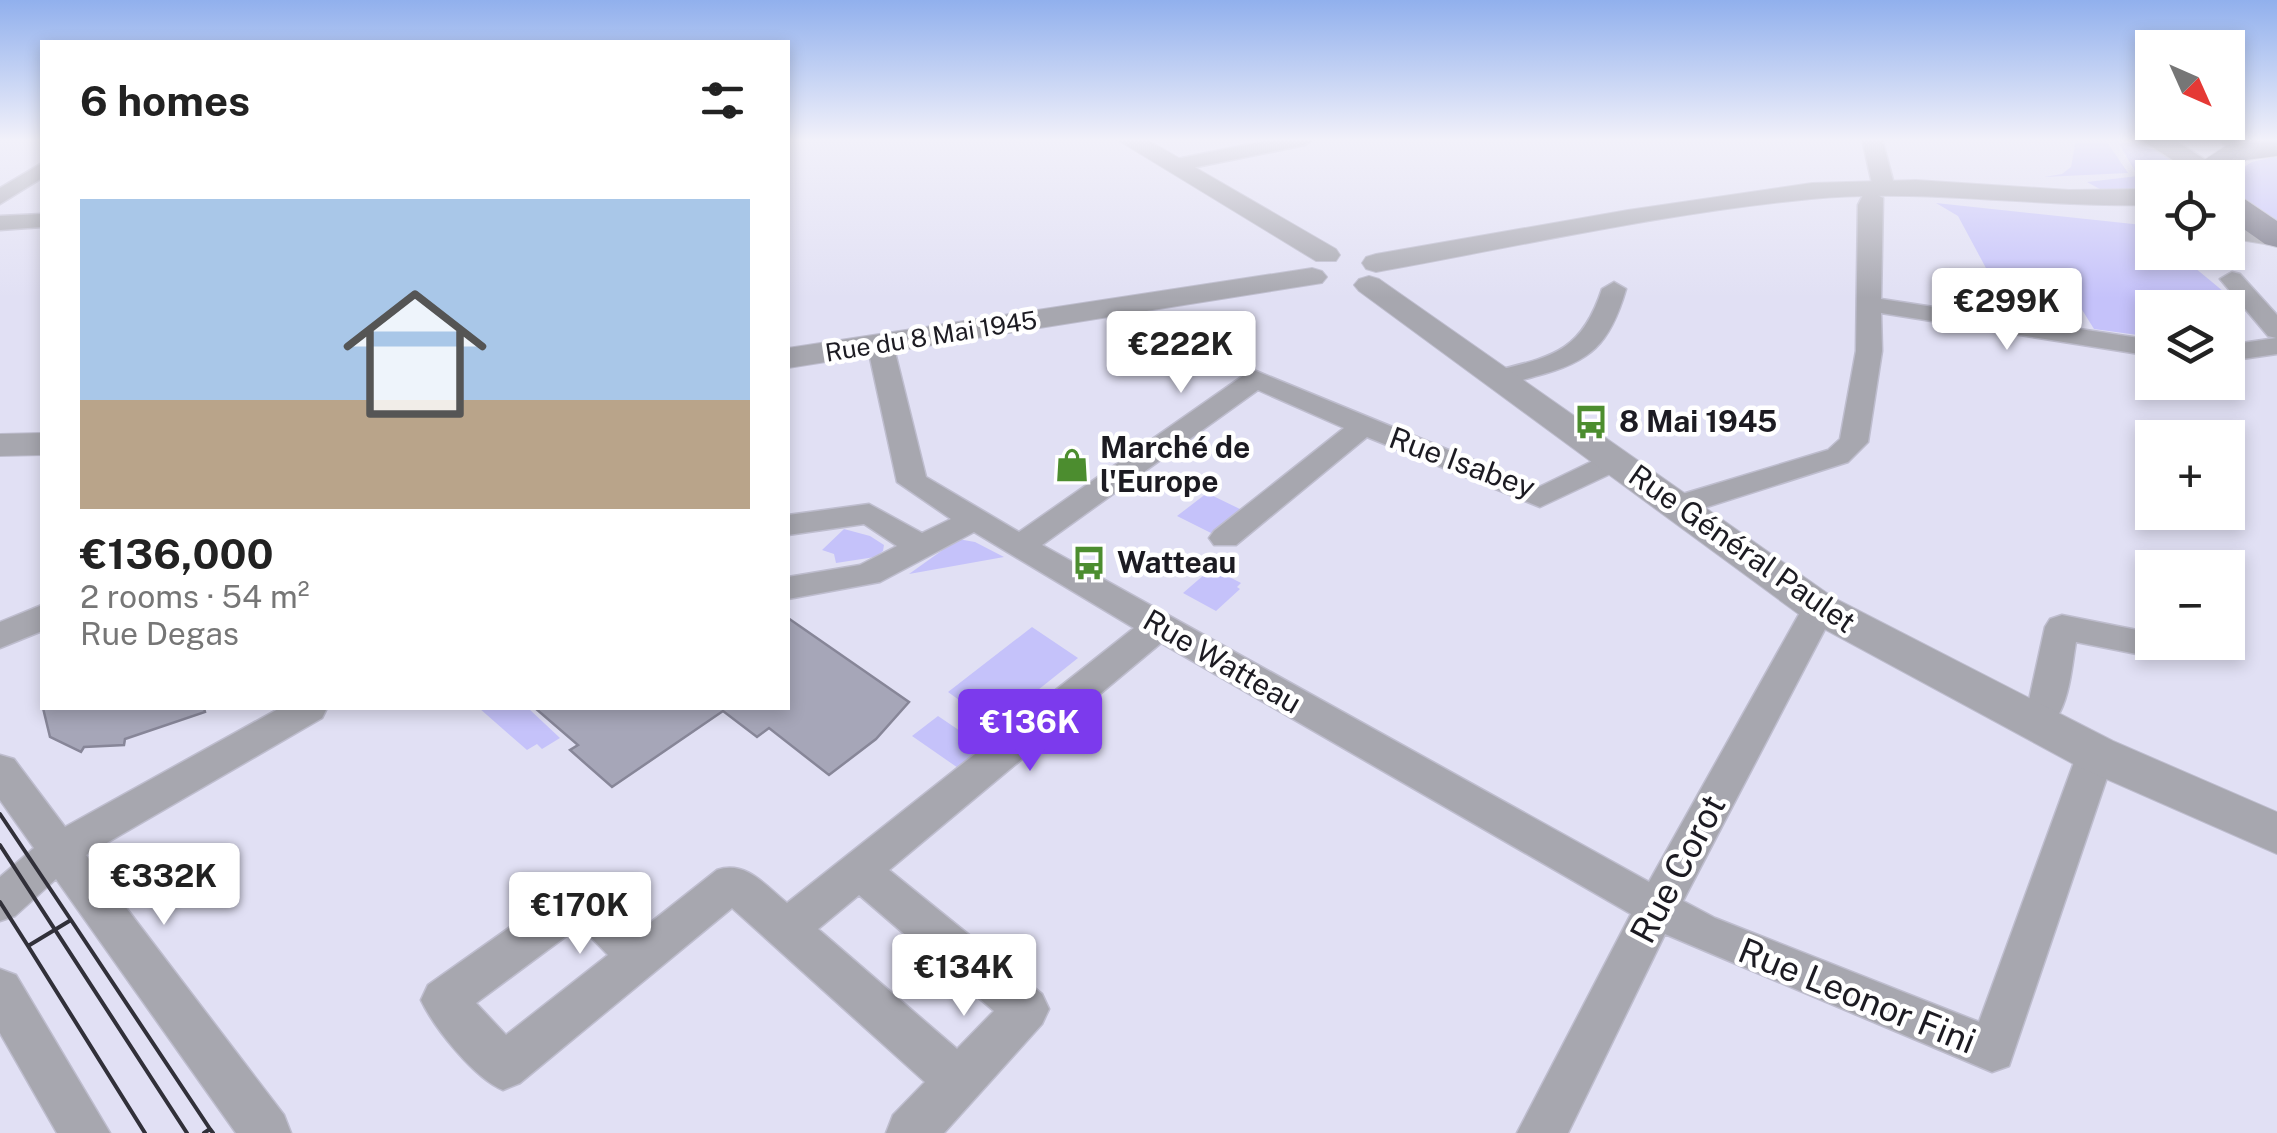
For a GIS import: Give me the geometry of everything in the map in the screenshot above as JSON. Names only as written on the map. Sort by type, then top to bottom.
[{"type":"main road","points":[[2245,215],[2277,237]]},
{"type":"street","points":[[1210,192],[1319,266],[1338,287],[1372,274],[1628,218],[1794,196],[1878,193],[2135,197]]},
{"type":"street","points":[[1878,193],[2135,216]]},
{"type":"street","points":[[1677,506],[1838,456],[1854,442],[1869,351],[1869,205],[1878,193]]},
{"type":"street","points":[[0,223],[40,220]]},
{"type":"street","points":[[2245,232],[2277,237]]},
{"type":"street","name":"Rue du 8 Mai 1945","points":[[790,358],[1319,266]]},
{"type":"street","name":"Rue Général Paulet","points":[[1372,274],[1499,378],[1819,608],[2096,754],[2277,834]]},
{"type":"street","points":[[2232,279],[2277,331]]},
{"type":"street","points":[[1499,378],[1576,356],[1605,324],[1614,289]]},
{"type":"street","points":[[1870,304],[2135,345]]},
{"type":"street","name":"Rue Watteau","points":[[880,344],[912,482],[1656,909]]},
{"type":"street","points":[[2245,353],[2271,352]]},
{"type":"street","name":"Rue Isabey","points":[[1020,546],[1256,379],[1540,498],[1614,461]]},
{"type":"street","points":[[0,427],[40,426]]},
{"type":"street","name":"Rue Isabey","points":[[1225,538],[1364,426]]},
{"type":"street","points":[[0,445],[40,444]]},
{"type":"street","points":[[790,525],[869,514],[921,547]]},
{"type":"street","points":[[790,588],[868,574],[975,519]]},
{"type":"street","name":"Rue Corot","points":[[1542,1133],[1656,909],[1819,608]]},
{"type":"street","points":[[0,636],[40,618]]},
{"type":"street","points":[[787,929],[1159,626]]},
{"type":"street","points":[[2031,720],[2046,706],[2062,627],[2135,642]]},
{"type":"street","points":[[0,903],[60,849],[305,710]]},
{"type":"street","name":"Rue Leonor Fini","points":[[1656,909],[1700,932],[1992,1050],[2096,754]]},
{"type":"street","points":[[0,770],[266,1133]]},
{"type":"street","points":[[858,870],[1026,1009],[911,1133]]},
{"type":"street","points":[[640,957],[732,883],[960,1081]]},
{"type":"street","points":[[0,990],[86,1133]]},
{"type":"shaded area","points":[[2245,192],[2277,192],[2277,224],[2245,200]]},
{"type":"shaded area","points":[[1936,203],[2135,224],[2135,270],[2198,270],[2222,290],[2135,290],[2135,335],[2094,329],[2071,292],[1994,283],[1958,216]]},
{"type":"shaded area","points":[[1207,493],[1244,511],[1215,535],[1177,516]]},
{"type":"shaded area","points":[[844,529],[870,536],[884,545],[883,551],[875,557],[836,563],[834,554],[822,550]]},
{"type":"shaded area","points":[[958,539],[975,542],[1004,557],[909,574]]},
{"type":"shaded area","points":[[1212,568],[1241,583],[1237,587],[1240,589],[1216,611],[1183,593]]},
{"type":"shaded area","points":[[1032,627],[1078,658],[994,725],[948,692]]},
{"type":"shaded area","points":[[481,710],[530,710],[560,738],[542,749],[537,744],[527,750]]},
{"type":"shaded area","points":[[938,716],[987,749],[961,770],[912,736]]},
{"type":"building","points":[[790,619],[909,702],[876,739],[829,775],[769,728],[757,737],[723,711],[612,787],[570,750],[578,745],[537,710],[790,710]]},
{"type":"building","points":[[43,710],[205,712],[125,739],[124,745],[84,747],[81,752],[50,737]]},
{"type":"tram line","points":[[0,814],[71,920]]},
{"type":"tram line","points":[[0,845],[55,930]]},
{"type":"tram line","points":[[0,902],[28,946]]},
{"type":"tram line","points":[[55,930],[71,920]]},
{"type":"tram line","points":[[71,920],[210,1129]]},
{"type":"tram line","points":[[28,946],[55,930]]},
{"type":"tram line","points":[[55,930],[187,1133]]},
{"type":"tram line","points":[[28,946],[145,1133]]},
{"type":"tram line","points":[[204,1133],[210,1129]]},
{"type":"tram line","points":[[210,1129],[213,1133]]},
{"type":"place","name":"8 Mai 1945","points":[[1591,422]]},
{"type":"place","name":"Marché de l'Europe","points":[[1072,465]]},
{"type":"place","name":"Watteau","points":[[1089,563]]}]
